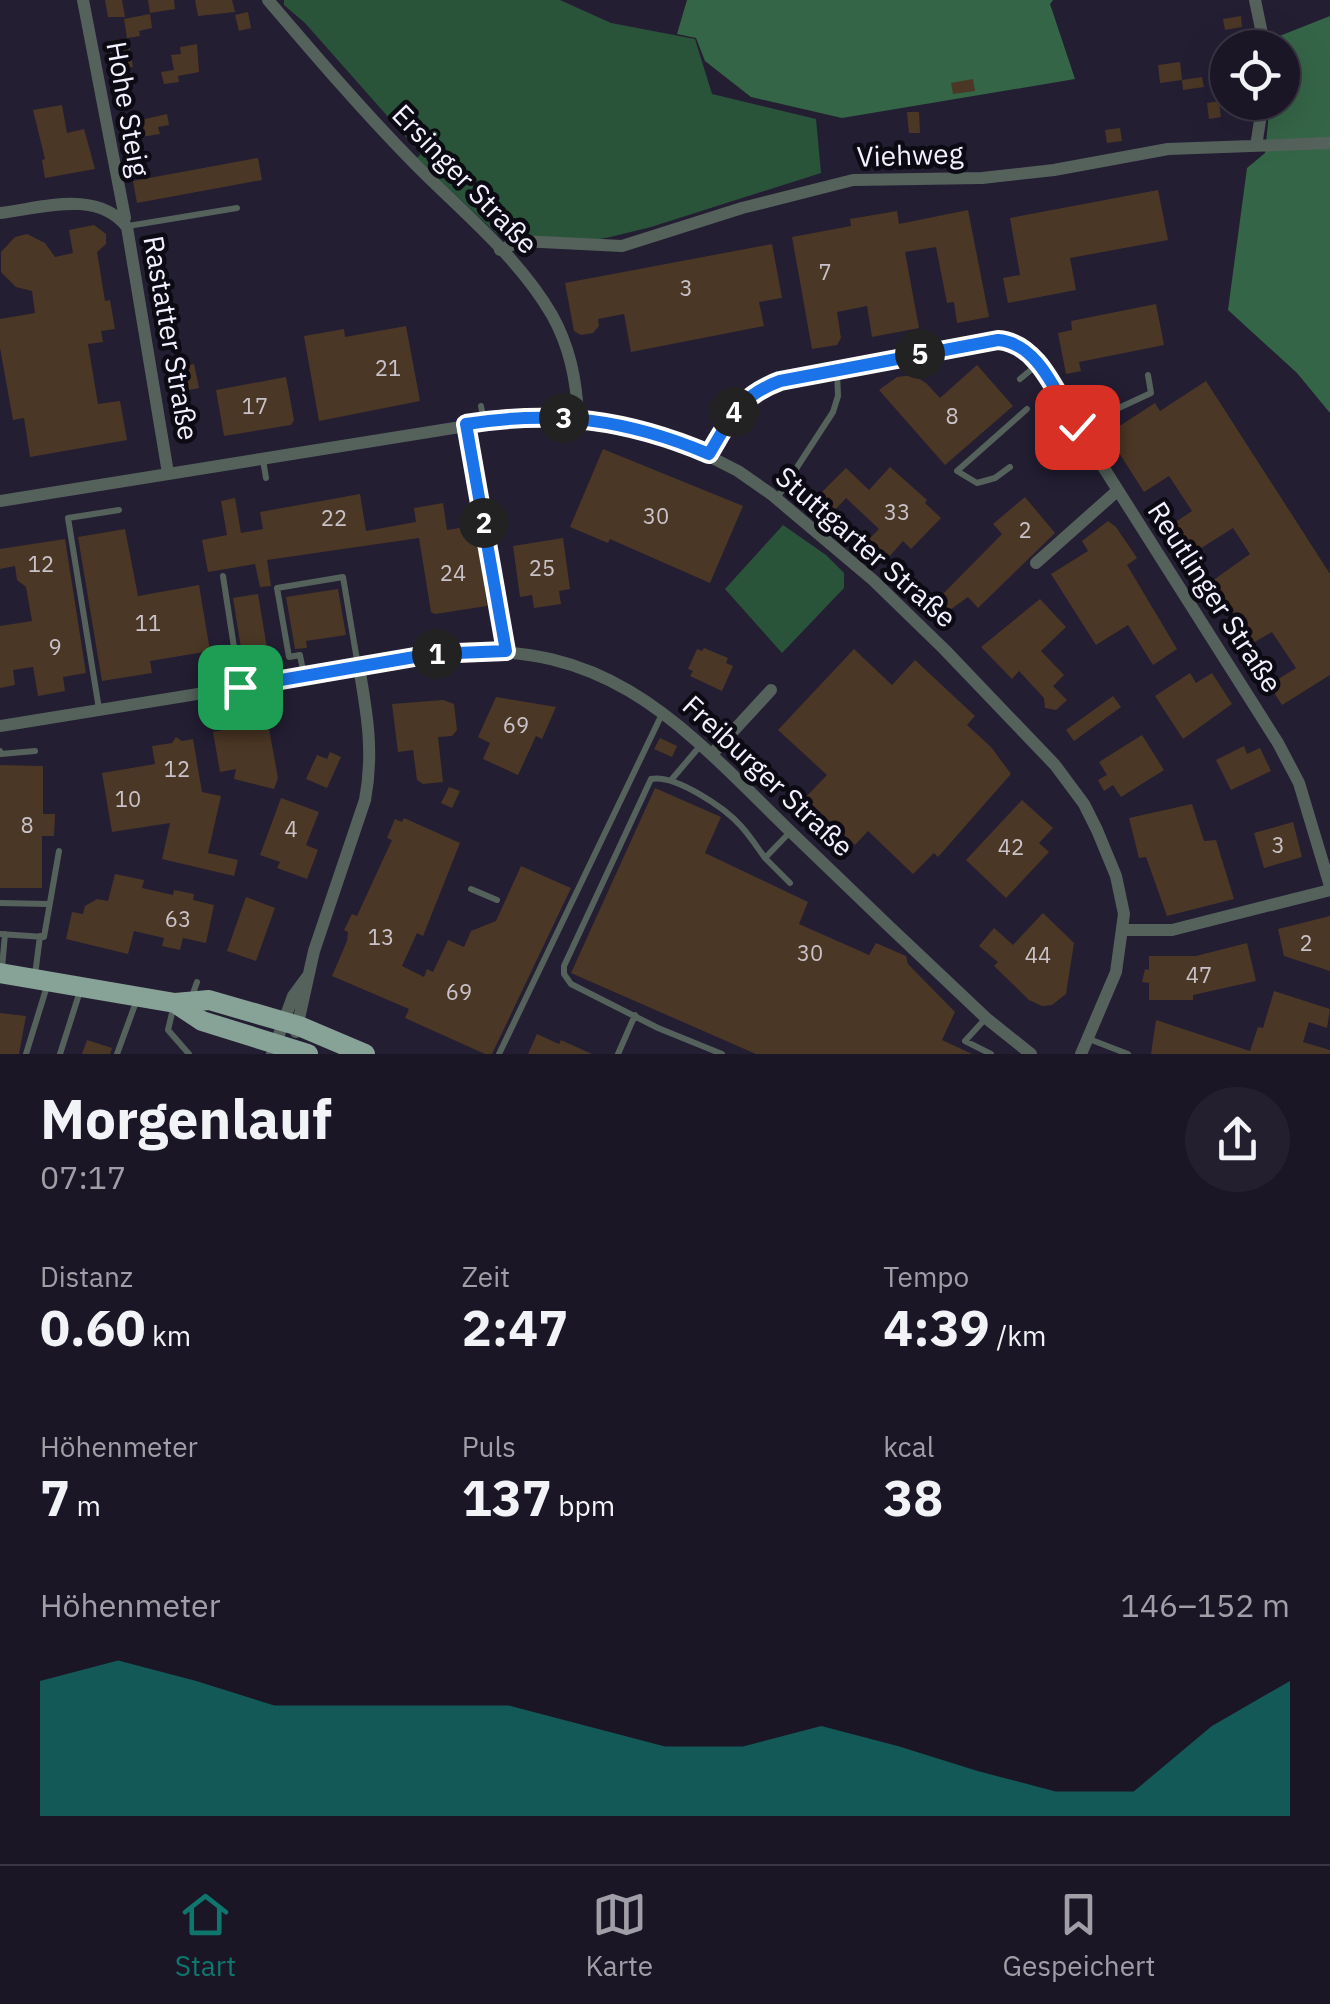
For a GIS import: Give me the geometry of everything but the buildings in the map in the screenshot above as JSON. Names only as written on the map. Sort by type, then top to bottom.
[{"type":"main road","points":[[1,973],[138,996],[187,995],[290,1023],[365,1054]]},
{"type":"main road","points":[[187,995],[202,1022],[287,1051]]},
{"type":"street","name":"Hohe Steig","points":[[83,0],[127,226]]},
{"type":"street","name":"Ersinger Straße","points":[[268,0],[374,122],[529,281],[554,318],[572,366],[578,418]]},
{"type":"street","points":[[1255,0],[1261,30]]},
{"type":"street","points":[[1256,146],[1261,120]]},
{"type":"street","name":"Viehweg","points":[[500,250],[521,241],[622,246],[742,208],[852,180],[982,178],[1054,170],[1168,149],[1330,143]]},
{"type":"street","name":"Rastatter Straße","points":[[0,214],[97,204],[115,212],[127,226],[168,473]]},
{"type":"street","name":"Reutlinger Straße","points":[[709,454],[735,411],[752,394],[780,381],[998,340],[1020,344],[1038,364],[1117,491],[1285,741],[1330,888]]},
{"type":"street","name":"Stuttgarter Straße","points":[[0,500],[484,422],[578,418],[625,424],[709,454],[777,498],[834,544],[912,616],[1071,786],[1109,856],[1121,897],[1124,930],[1116,972],[1081,1054]]},
{"type":"street","points":[[1036,563],[1117,491]]},
{"type":"street","name":"Freiburger Straße","points":[[0,726],[432,654],[506,651],[583,668],[625,686],[664,711],[707,748],[986,1018],[1031,1054]]},
{"type":"street","points":[[287,1051],[293,996],[308,975],[370,777],[370,736],[359,667]]},
{"type":"street","points":[[707,748],[772,690]]},
{"type":"street","points":[[1124,930],[1172,930],[1330,888]]},
{"type":"lane","points":[[127,226],[237,208]]},
{"type":"lane","points":[[1020,379],[1038,364]]},
{"type":"lane","points":[[777,498],[833,412],[838,396],[837,370]]},
{"type":"lane","points":[[1077,427],[1151,393],[1148,376]]},
{"type":"lane","points":[[482,406],[484,422]]},
{"type":"lane","points":[[1010,467],[995,478],[977,483],[957,471],[1027,409]]},
{"type":"lane","points":[[1054,426],[1069,414]]},
{"type":"lane","points":[[466,424],[506,651]]},
{"type":"lane","points":[[262,458],[266,478]]},
{"type":"lane","points":[[99,710],[68,518],[118,510]]},
{"type":"lane","points":[[223,576],[240,687]]},
{"type":"lane","points":[[304,676],[300,655],[288,657],[276,588],[343,577],[359,667]]},
{"type":"lane","points":[[499,1054],[664,711]]},
{"type":"lane","points":[[672,779],[707,748]]},
{"type":"lane","points":[[0,753],[35,750]]},
{"type":"lane","points":[[722,1054],[571,984],[564,966],[651,779],[672,779],[739,823],[790,884]]},
{"type":"lane","points":[[765,858],[791,832]]},
{"type":"lane","points":[[1,973],[2,934],[44,936],[59,851]]},
{"type":"lane","points":[[471,889],[497,900]]},
{"type":"lane","points":[[0,904],[48,904]]},
{"type":"lane","points":[[26,1054],[41,979],[40,936]]},
{"type":"lane","points":[[60,1054],[81,985]]},
{"type":"lane","points":[[187,995],[168,1030],[189,1054]]},
{"type":"lane","points":[[117,1054],[138,996]]},
{"type":"lane","points":[[618,1054],[635,1015]]},
{"type":"lane","points":[[986,1018],[966,1041],[991,1054]]},
{"type":"lane","points":[[1088,1038],[1128,1054]]},
{"type":"green space","points":[[284,0],[560,0],[611,23],[695,39],[712,94],[816,119],[821,173],[651,227],[579,243],[521,234],[498,235],[417,158],[421,154],[305,23],[284,5]]},
{"type":"green space","points":[[687,0],[1053,0],[1050,4],[1075,79],[842,118],[751,97],[705,61],[696,38],[677,34]]},
{"type":"green space","points":[[1330,16],[1330,413],[1297,373],[1228,310],[1247,168],[1265,153],[1268,120],[1300,120],[1300,30],[1295,30]]},
{"type":"green space","points":[[783,525],[826,555],[844,573],[844,588],[782,653],[725,589]]},
{"type":"route","points":[[240,687],[432,654],[506,651],[466,424],[516,418],[578,418],[625,424],[709,454],[744,399],[761,388],[780,381],[998,340],[1020,344],[1033,357],[1077,427]]}]
